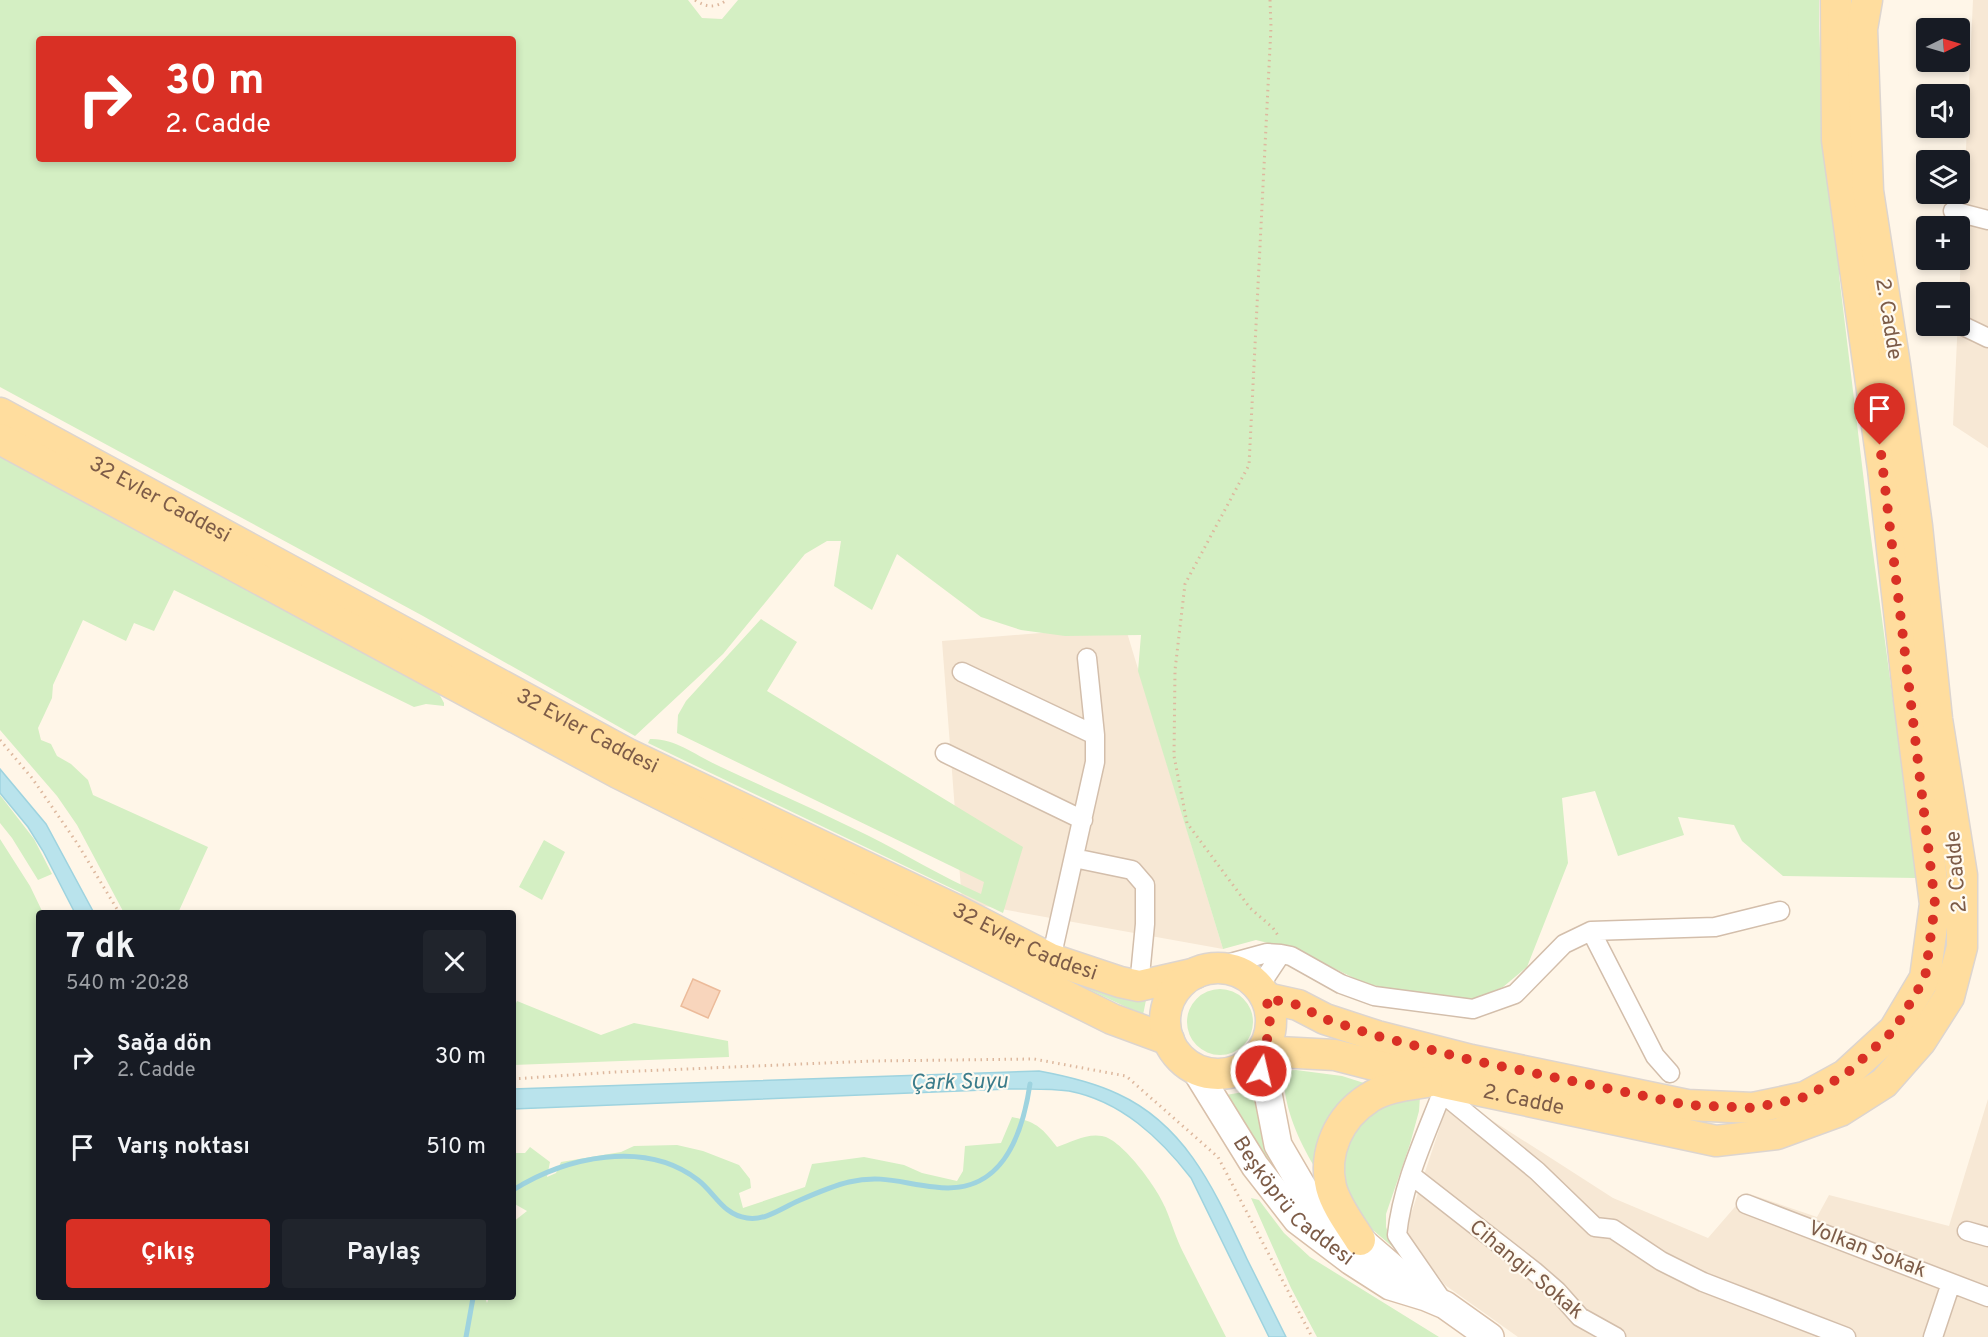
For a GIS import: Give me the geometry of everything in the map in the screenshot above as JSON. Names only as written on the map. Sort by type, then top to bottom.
[{"type":"main road","name":"2. Cadde","points":[[1262,993],[1298,1005],[1325,1019],[1377,1036],[1471,1060],[1687,1105],[1753,1108],[1805,1097],[1845,1075],[1894,1030],[1925,978],[1935,904],[1910,711],[1883,469],[1836,140],[1836,0]]},
{"type":"main road","name":"2. Cadde","points":[[1259,1054],[1335,1055],[1440,1086],[1716,1141],[1777,1134],[1840,1111],[1884,1083],[1921,1041],[1949,997],[1962,947],[1962,875],[1937,719],[1917,526],[1868,191],[1862,29],[1867,0]]},
{"type":"main road","name":"32 Evler Caddesi","points":[[0,413],[628,754],[954,909],[1051,959],[1138,986],[1204,970]]},
{"type":"main road","name":"32 Evler Caddesi","points":[[0,438],[618,773],[1112,1019],[1169,1040]]},
{"type":"main road","points":[[1230,969],[1246,976],[1262,993],[1271,1016],[1270,1034],[1259,1054],[1243,1068],[1227,1074],[1210,1074],[1194,1069],[1175,1052],[1165,1025],[1172,994],[1182,982],[1204,970],[1230,969]]},
{"type":"main road","name":"Beşköprü Caddesi","points":[[1259,1054],[1278,1145],[1306,1193],[1435,1301],[1490,1337]]},
{"type":"main road","name":"Beşköprü Caddesi","points":[[1194,1069],[1254,1166],[1297,1220],[1351,1261],[1390,1286],[1435,1301]]},
{"type":"main road","points":[[1360,1240],[1341,1210],[1331,1187],[1329,1154],[1338,1130],[1354,1110],[1370,1097],[1402,1086],[1440,1086]]},
{"type":"street","points":[[1953,211],[1988,220]]},
{"type":"street","points":[[1970,329],[1988,338]]},
{"type":"street","points":[[1051,959],[1095,762],[1095,735],[1087,658]]},
{"type":"street","points":[[962,672],[1095,735]]},
{"type":"street","points":[[945,753],[1083,820]]},
{"type":"street","points":[[1074,858],[1132,870],[1145,885],[1145,924],[1138,986]]},
{"type":"street","points":[[1204,970],[1268,953],[1286,955],[1341,984],[1374,996],[1473,1009],[1515,994],[1564,944],[1591,931],[1715,927],[1780,910]]},
{"type":"street","points":[[1591,931],[1655,1056],[1670,1073]]},
{"type":"street","points":[[1262,993],[1286,955]]},
{"type":"street","points":[[1435,1301],[1397,1235],[1399,1216],[1440,1086],[1537,1171],[1596,1227],[1613,1229],[1661,1261],[1703,1282],[1846,1337]]},
{"type":"street","name":"Cihangir Sokak","points":[[1411,1176],[1534,1271],[1557,1291],[1580,1317],[1616,1337]]},
{"type":"street","name":"Volkan Sokak","points":[[1746,1204],[1988,1297]]},
{"type":"street","points":[[1967,1232],[1988,1237]]},
{"type":"street","points":[[1933,1337],[1951,1283]]},
{"type":"path","points":[[695,0],[704,6],[717,7],[727,0]]},
{"type":"path","points":[[1270,0],[1271,27],[1249,465],[1185,584],[1175,670],[1174,756],[1187,823],[1250,908],[1273,928],[1286,955]]},
{"type":"path","points":[[0,740],[32,778],[64,824],[118,910]]},
{"type":"path","points":[[516,1079],[862,1061],[1034,1059],[1126,1076],[1218,1157],[1312,1337]]},
{"type":"shaded area","points":[[1973,0],[1988,0],[1988,448],[1953,425],[1957,336],[1970,336],[1970,282],[1960,282],[1960,270],[1970,270],[1970,216],[1963,216],[1963,204],[1970,204],[1970,150],[1966,150],[1967,138],[1970,138]]},
{"type":"shaded area","points":[[1125,626],[1223,949],[962,902],[942,641]]},
{"type":"shaded area","points":[[1451,1094],[1613,1198],[1708,1238],[1747,1193],[1817,1217],[1829,1195],[1949,1226],[1988,1099],[1988,1337],[1518,1337],[1445,1285],[1405,1232]]},
{"type":"green space","points":[[0,0],[688,0],[702,18],[722,19],[738,0],[1819,0],[1824,143],[1841,262],[1839,275],[1869,523],[1917,878],[1783,876],[1742,841],[1734,825],[1678,817],[1684,835],[1618,856],[1595,791],[1562,798],[1568,863],[1527,967],[1503,987],[1479,997],[1450,1003],[1364,983],[1299,951],[1256,940],[1223,949],[1138,671],[1141,635],[1065,636],[1021,630],[981,617],[897,554],[872,610],[834,586],[841,541],[827,541],[805,554],[723,654],[635,736],[423,616],[0,387]]},
{"type":"green space","points":[[0,450],[437,690],[444,703],[444,706],[426,704],[414,707],[174,590],[154,631],[134,623],[126,641],[83,620],[53,685],[52,698],[38,728],[41,740],[51,744],[57,756],[71,764],[88,780],[93,795],[208,847],[179,910],[122,910],[77,825],[57,796],[0,730]]},
{"type":"green space","points":[[761,619],[797,642],[767,691],[1023,847],[1003,913],[648,743],[650,739],[678,745],[867,835],[981,894],[984,882],[677,733],[678,715],[686,701]]},
{"type":"green space","points":[[0,795],[34,839],[52,874],[38,880],[0,823]]},
{"type":"green space","points":[[0,839],[30,886],[42,910],[36,910],[36,1300],[486,1300],[487,1303],[488,1300],[516,1300],[516,1220],[527,1211],[516,1205],[516,1153],[525,1153],[530,1147],[550,1162],[547,1177],[556,1173],[561,1162],[621,1152],[634,1146],[677,1145],[703,1151],[739,1165],[750,1179],[751,1188],[739,1193],[743,1208],[805,1187],[812,1164],[864,1157],[904,1165],[922,1173],[957,1181],[963,1171],[965,1146],[1001,1143],[1012,1117],[1038,1127],[1057,1147],[1096,1135],[1110,1139],[1129,1155],[1161,1199],[1181,1248],[1226,1337],[0,1337]]},
{"type":"green space","points":[[544,840],[565,852],[542,900],[519,887]]},
{"type":"green space","points":[[1022,958],[1147,995],[1143,1015]]},
{"type":"green space","points":[[1220,989],[1233,991],[1243,999],[1251,1009],[1253,1022],[1251,1035],[1243,1045],[1233,1053],[1220,1055],[1207,1053],[1197,1045],[1189,1035],[1187,1022],[1189,1009],[1197,999],[1207,991]]},
{"type":"green space","points":[[517,1001],[601,1035],[634,1023],[728,1041],[729,1057],[516,1065]]},
{"type":"green space","points":[[1296,1070],[1342,1076],[1364,1083],[1342,1102],[1330,1119],[1325,1128],[1314,1166],[1297,1133],[1288,1108],[1284,1071]]},
{"type":"green space","points":[[1255,1090],[1307,1204],[1275,1173],[1226,1095]]},
{"type":"green space","points":[[1407,1094],[1420,1097],[1419,1111],[1386,1214],[1386,1227],[1394,1248],[1354,1214],[1338,1164],[1359,1115]]},
{"type":"green space","points":[[1251,1198],[1259,1200],[1284,1233],[1310,1257],[1439,1337],[1317,1337],[1291,1288]]},
{"type":"water","points":[[0,769],[46,824],[92,910],[73,910],[28,827],[0,793]]},
{"type":"water","name":"Çark Suyu","points":[[1039,1071],[1099,1086],[1142,1108],[1163,1124],[1197,1164],[1224,1210],[1286,1337],[1269,1337],[1191,1178],[1179,1163],[1138,1123],[1106,1103],[1088,1096],[1062,1090],[1009,1089],[516,1109],[516,1089]]},
{"type":"building","points":[[693,979],[720,991],[708,1018],[681,1006]]},
{"type":"waterway","points":[[516,1188],[534,1178],[581,1162],[606,1157],[630,1156],[677,1167],[704,1185],[725,1208],[747,1218],[767,1216],[823,1190],[861,1180],[883,1179],[935,1187],[958,1187],[977,1182],[992,1173],[1004,1159],[1014,1143],[1021,1124],[1030,1084]]},
{"type":"waterway","points":[[466,1337],[473,1300]]},
{"type":"route","points":[[1261,1071],[1256,1058],[1270,1034],[1271,1016],[1266,998],[1298,1005],[1325,1019],[1377,1036],[1471,1060],[1687,1105],[1753,1108],[1805,1097],[1845,1075],[1894,1030],[1925,978],[1935,904],[1880,445]]}]
